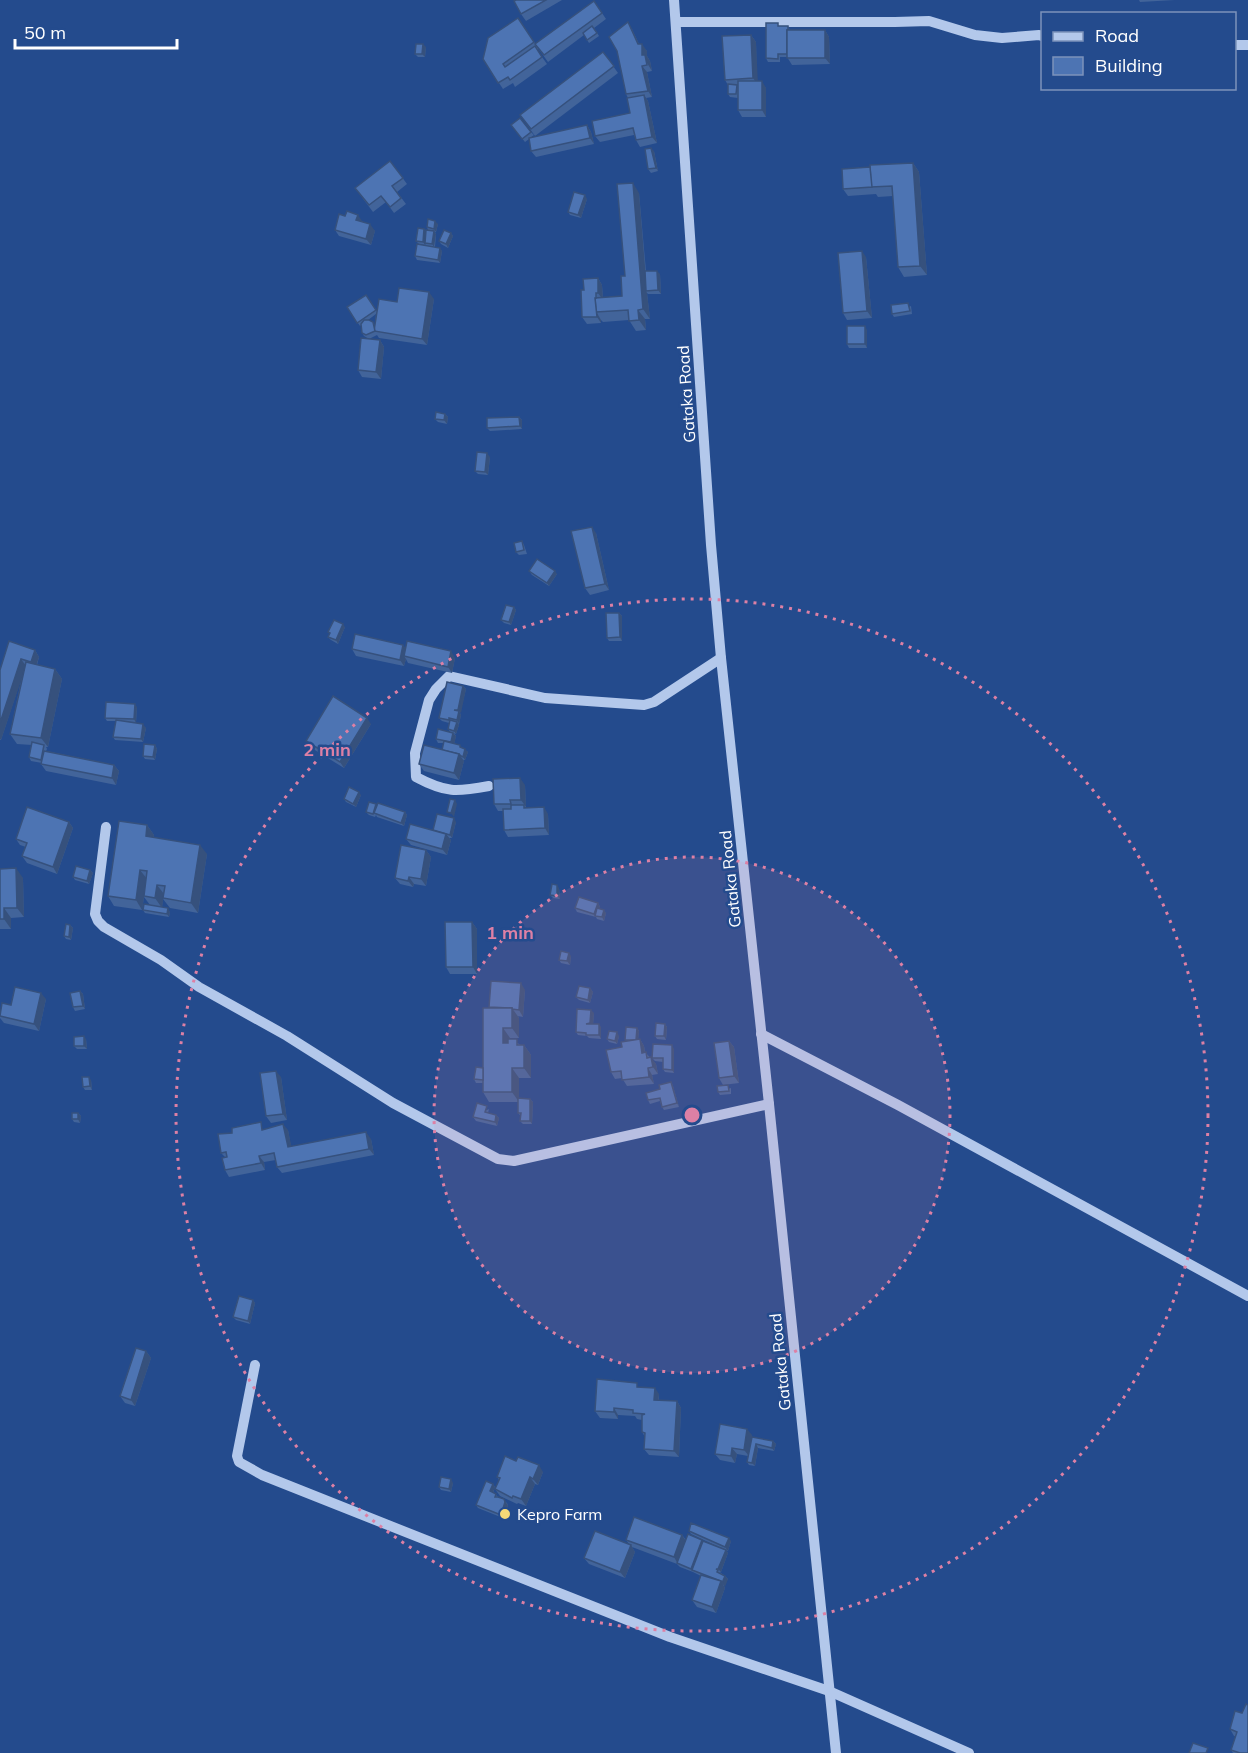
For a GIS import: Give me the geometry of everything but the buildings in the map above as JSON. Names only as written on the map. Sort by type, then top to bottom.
[{"type":"street","name":"Gataka Road","points":[[674,0],[721,658],[836,1753]]},
{"type":"street","points":[[677,22],[929,21],[975,35],[1002,38],[1041,35]]},
{"type":"street","points":[[489,786],[459,792],[435,787],[416,777],[415,753],[429,700],[449,676],[544,698],[644,705],[654,702],[721,658]]},
{"type":"street","points":[[106,827],[95,914],[104,927],[161,960],[199,987],[287,1036],[393,1103],[498,1159],[514,1161],[769,1104]]},
{"type":"street","points":[[761,1034],[898,1105],[1248,1296]]},
{"type":"street","points":[[255,1365],[237,1456],[239,1462],[262,1475],[670,1637],[829,1691],[969,1753]]},
{"type":"place","name":"Kepro Farm","points":[[505,1514]]}]
